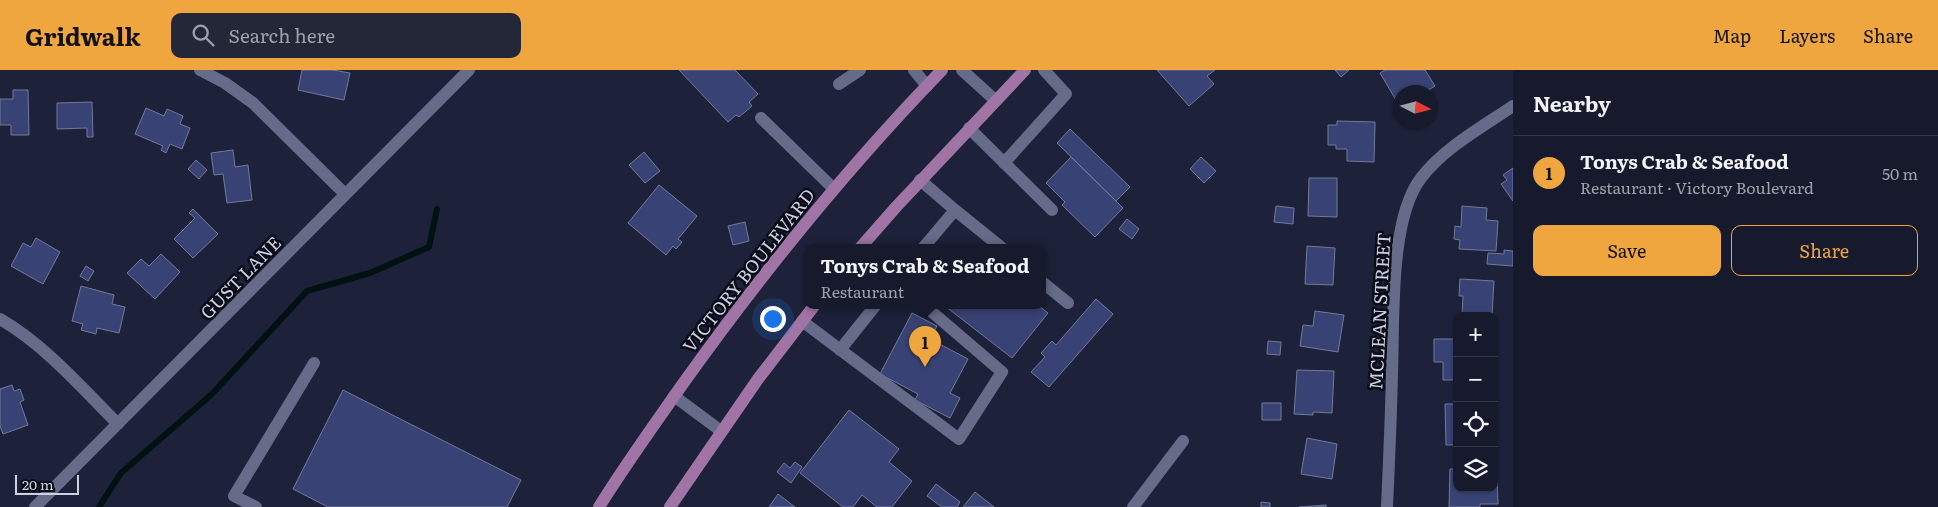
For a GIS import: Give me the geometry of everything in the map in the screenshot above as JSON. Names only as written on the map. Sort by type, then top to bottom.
[{"type":"main road","name":"VICTORY BOULEVARD","points":[[599,507],[618,476],[735,310],[890,124],[942,70]]},
{"type":"main road","points":[[864,244],[920,180],[1025,70]]},
{"type":"main road","points":[[670,507],[721,431],[812,309]]},
{"type":"street","points":[[200,70],[225,83],[253,103],[345,194]]},
{"type":"street","name":"GUST LANE","points":[[35,507],[469,70]]},
{"type":"street","points":[[839,84],[860,70]]},
{"type":"street","points":[[914,70],[927,86]]},
{"type":"street","points":[[962,70],[995,100]]},
{"type":"street","points":[[1004,163],[1066,94],[1044,70]]},
{"type":"street","name":"MCLEAN STREET","points":[[1387,507],[1395,283],[1400,228],[1405,208],[1420,179],[1436,161],[1513,106]]},
{"type":"street","points":[[761,118],[834,189]]},
{"type":"street","points":[[969,128],[1052,210]]},
{"type":"street","points":[[920,180],[997,244]]},
{"type":"street","points":[[926,244],[955,210]]},
{"type":"street","points":[[1046,285],[1068,303]]},
{"type":"street","points":[[840,350],[873,309]]},
{"type":"street","points":[[802,321],[959,439],[1002,372],[928,309]]},
{"type":"street","points":[[0,319],[17,329],[59,365],[118,424]]},
{"type":"street","points":[[256,507],[234,496],[314,363]]},
{"type":"street","points":[[674,396],[721,431]]},
{"type":"street","points":[[1133,507],[1183,441]]},
{"type":"building","points":[[302,70],[333,70],[350,73],[344,100],[298,90]]},
{"type":"building","points":[[679,70],[735,70],[758,94],[749,102],[752,106],[739,117],[736,115],[728,122]]},
{"type":"building","points":[[1157,70],[1215,70],[1207,76],[1214,84],[1189,106]]},
{"type":"building","points":[[1335,70],[1349,70],[1341,77]]},
{"type":"building","points":[[1385,70],[1425,70],[1434,85],[1393,85],[1393,95],[1380,73]]},
{"type":"building","points":[[13,90],[28,90],[29,135],[11,135],[11,125],[0,125],[0,99],[13,99]]},
{"type":"building","points":[[92,102],[93,137],[87,137],[87,128],[57,129],[57,103]]},
{"type":"building","points":[[146,108],[164,116],[167,109],[183,116],[180,124],[190,128],[182,149],[170,144],[166,153],[161,150],[163,146],[135,134]]},
{"type":"building","points":[[1337,121],[1375,122],[1374,162],[1347,161],[1347,149],[1336,149],[1336,145],[1328,145],[1328,125],[1337,125]]},
{"type":"building","points":[[1070,129],[1130,187],[1116,201],[1057,143]]},
{"type":"building","points":[[233,150],[235,167],[248,165],[252,200],[227,203],[223,174],[214,175],[211,153]]},
{"type":"building","points":[[644,152],[660,171],[645,183],[629,165]]},
{"type":"building","points":[[1071,157],[1123,208],[1095,237],[1062,205],[1065,202],[1046,183]]},
{"type":"building","points":[[1201,157],[1216,171],[1204,183],[1190,169]]},
{"type":"building","points":[[196,160],[207,170],[199,179],[188,169]]},
{"type":"building","points":[[1513,168],[1513,201],[1501,184],[1507,180],[1503,175]]},
{"type":"building","points":[[1309,178],[1337,178],[1337,217],[1308,216]]},
{"type":"building","points":[[659,185],[697,216],[678,239],[682,242],[676,249],[673,246],[666,255],[628,223]]},
{"type":"building","points":[[1276,206],[1294,208],[1293,224],[1274,222]]},
{"type":"building","points":[[1462,206],[1487,208],[1486,220],[1498,221],[1496,251],[1459,249],[1460,240],[1454,239],[1455,226],[1461,227]]},
{"type":"building","points":[[193,209],[218,234],[193,258],[174,239],[195,218],[189,213]]},
{"type":"building","points":[[1127,219],[1139,229],[1132,239],[1119,229]]},
{"type":"building","points":[[745,222],[749,241],[733,245],[728,226]]},
{"type":"building","points":[[36,238],[60,252],[43,284],[11,266],[23,243],[31,247]]},
{"type":"building","points":[[1307,246],[1335,248],[1333,285],[1305,284]]},
{"type":"building","points":[[1504,250],[1513,251],[1513,266],[1487,264],[1488,253],[1504,254]]},
{"type":"building","points":[[161,254],[180,272],[155,299],[127,273],[141,259],[149,266]]},
{"type":"building","points":[[86,266],[94,271],[88,281],[80,276]]},
{"type":"building","points":[[1460,279],[1494,281],[1492,312],[1462,312],[1463,296],[1459,296]]},
{"type":"building","points":[[81,286],[114,295],[112,304],[125,307],[119,333],[97,328],[96,334],[81,330],[83,324],[72,321]]},
{"type":"building","points":[[1096,299],[1113,314],[1049,387],[1031,372],[1045,357],[1041,353],[1052,341],[1056,345]]},
{"type":"building","points":[[949,309],[1043,309],[1048,313],[1012,358]]},
{"type":"building","points":[[1315,311],[1344,315],[1338,352],[1300,346],[1303,325],[1313,326]]},
{"type":"building","points":[[912,313],[937,326],[930,339],[968,359],[950,393],[960,398],[950,418],[915,400],[918,394],[880,374]]},
{"type":"building","points":[[1434,339],[1453,339],[1453,380],[1443,380],[1443,362],[1434,362]]},
{"type":"building","points":[[1268,341],[1281,342],[1280,355],[1267,354]]},
{"type":"building","points":[[1297,370],[1334,371],[1332,413],[1294,414]]},
{"type":"building","points":[[12,385],[14,391],[20,389],[24,400],[20,402],[28,425],[3,434],[0,426],[0,389]]},
{"type":"building","points":[[343,390],[521,480],[507,507],[328,507],[293,489]]},
{"type":"building","points":[[1262,403],[1281,403],[1281,420],[1262,420]]},
{"type":"building","points":[[1445,404],[1453,404],[1453,445],[1446,445]]},
{"type":"building","points":[[849,410],[899,449],[889,462],[912,481],[892,507],[877,507],[862,495],[853,507],[843,507],[800,473]]},
{"type":"building","points":[[1307,438],[1337,444],[1332,479],[1301,474]]},
{"type":"building","points":[[795,462],[802,467],[791,483],[777,472],[784,463],[790,468]]},
{"type":"building","points":[[1450,469],[1453,469],[1453,492],[1498,492],[1498,504],[1480,504],[1480,507],[1449,507]]},
{"type":"building","points":[[936,484],[960,502],[957,507],[942,507],[927,496]]},
{"type":"building","points":[[975,492],[994,507],[963,507]]},
{"type":"building","points":[[778,494],[795,507],[769,507]]},
{"type":"building","points":[[1261,502],[1270,503],[1270,507],[1261,507]]},
{"type":"building","points":[[1326,505],[1326,507],[1299,507]]},
{"type":"waterway","points":[[99,507],[121,473],[212,394],[307,291],[370,273],[429,247],[437,209]]},
{"type":"place","name":"Tonys Crab & Seafood","points":[[925,367]]}]
